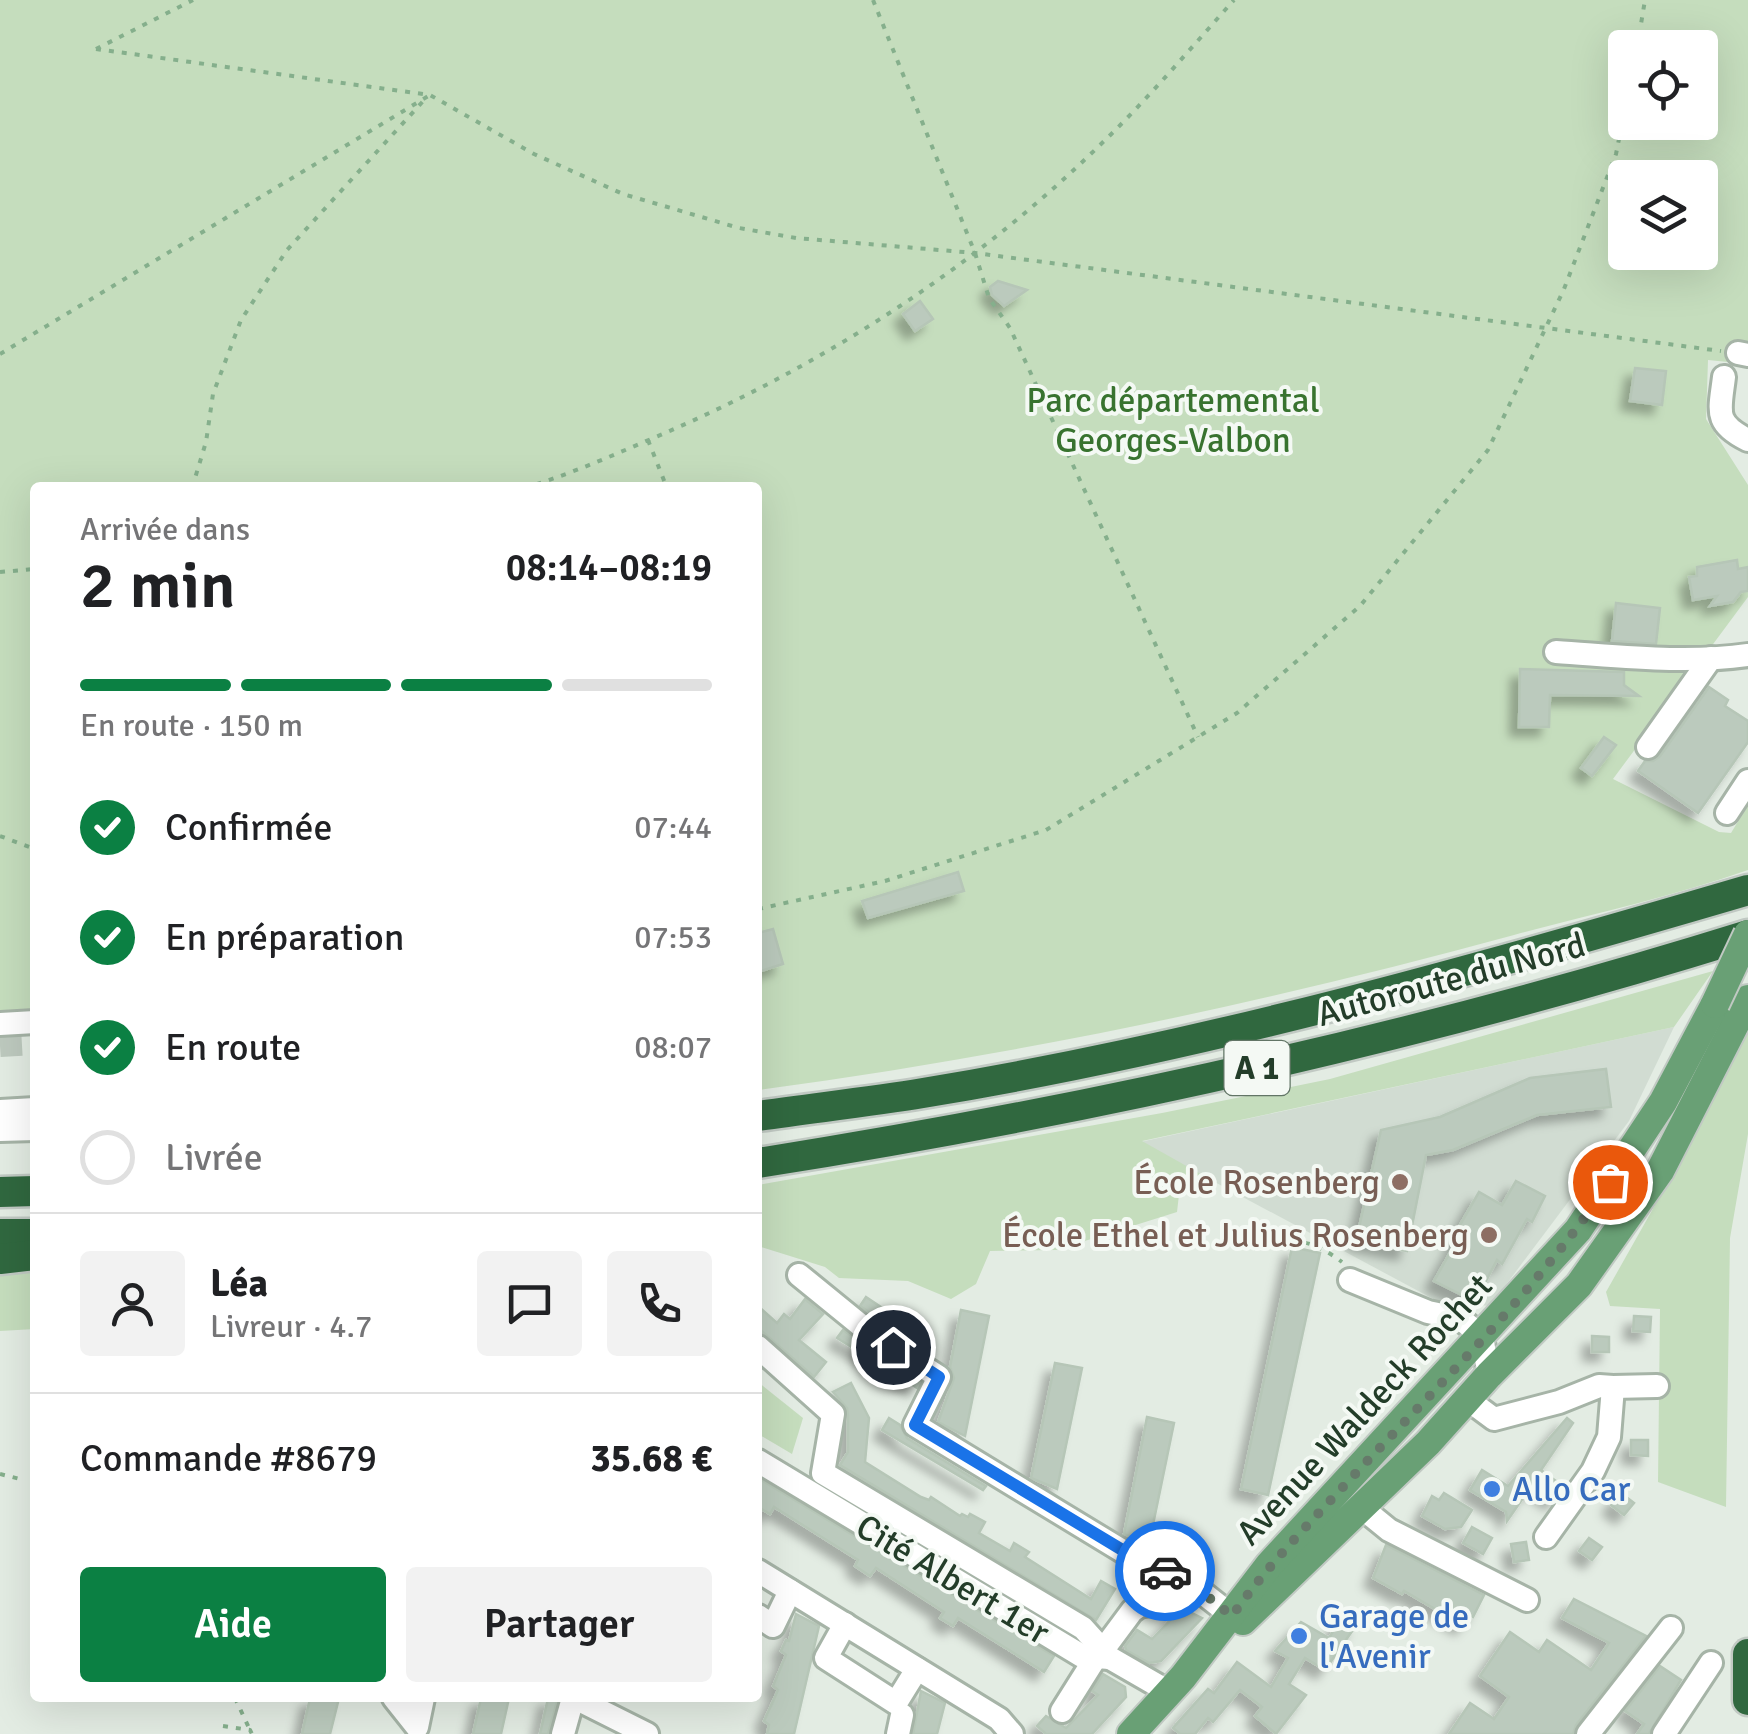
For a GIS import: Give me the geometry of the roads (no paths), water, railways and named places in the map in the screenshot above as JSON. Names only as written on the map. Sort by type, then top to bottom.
[{"type":"highway","name":"Autoroute du Nord","points":[[762,1115],[922,1094],[1190,1040],[1497,964],[1748,890]]},
{"type":"highway","name":"Autoroute du Nord","points":[[762,1162],[973,1126],[1268,1065],[1492,1009],[1748,934]]},
{"type":"highway","points":[[0,1192],[30,1191]]},
{"type":"highway","points":[[0,1234],[30,1234]]},
{"type":"highway","points":[[0,1259],[30,1256]]},
{"type":"highway","points":[[1748,1654],[1748,1700]]},
{"type":"main road","name":"Avenue Waldeck Rochet","points":[[1131,1734],[1232,1616],[1269,1565],[1578,1230],[1663,1102],[1748,934]]},
{"type":"main road","name":"Avenue Waldeck Rochet","points":[[1176,1684],[1362,1508],[1579,1285],[1660,1171],[1748,1000]]},
{"type":"street","points":[[1724,377],[1720,414],[1725,427],[1748,440]]},
{"type":"street","points":[[1556,652],[1651,659],[1748,655]]},
{"type":"street","points":[[1648,747],[1711,658]]},
{"type":"street","points":[[1748,664],[1748,676]]},
{"type":"street","points":[[1727,813],[1748,781]]},
{"type":"street","points":[[0,1024],[30,1022]]},
{"type":"street","points":[[0,1111],[30,1109]]},
{"type":"street","points":[[0,1130],[30,1130]]},
{"type":"street","points":[[799,1275],[870,1332],[939,1377],[915,1425],[1139,1560],[1180,1575],[1232,1616]]},
{"type":"street","points":[[1350,1280],[1428,1312],[1460,1319],[1482,1337],[1489,1376]]},
{"type":"street","points":[[762,1351],[833,1414],[823,1473],[799,1486]]},
{"type":"street","points":[[1467,1399],[1494,1419],[1559,1402],[1599,1386],[1656,1386]]},
{"type":"street","points":[[1546,1537],[1593,1471],[1609,1436],[1614,1387]]},
{"type":"street","name":"Cité Albert 1er","points":[[762,1464],[1082,1656],[1103,1655],[1176,1684]]},
{"type":"street","name":"Cité Albert 1er","points":[[823,1473],[1083,1628],[1103,1655]]},
{"type":"street","points":[[1362,1508],[1389,1530],[1527,1600]]},
{"type":"street","points":[[1180,1575],[1187,1545]]},
{"type":"street","points":[[762,1573],[1000,1719],[1012,1734]]},
{"type":"street","points":[[762,1619],[773,1626],[790,1590]]},
{"type":"street","points":[[1062,1711],[1136,1608],[1162,1602]]},
{"type":"street","points":[[845,1624],[826,1658],[896,1703],[917,1668]]},
{"type":"street","points":[[1588,1734],[1671,1628]]},
{"type":"street","points":[[1664,1734],[1711,1663]]},
{"type":"street","points":[[397,1702],[416,1731]]},
{"type":"street","points":[[416,1731],[422,1702]]},
{"type":"street","points":[[564,1734],[573,1702]]},
{"type":"street","points":[[580,1702],[619,1728],[647,1734]]},
{"type":"tunnel","points":[[0,1046],[30,1044]]},
{"type":"place","name":"École Rosenberg","points":[[1400,1182]]},
{"type":"place","name":"École Ethel et Julius Rosenberg","points":[[1489,1235]]},
{"type":"place","name":"Allo Car","points":[[1492,1489]]},
{"type":"place","name":"Garage de l'Avenir","points":[[1299,1636]]},
{"type":"park label","name":"Parc départemental Georges-Valbon","points":[[1173,420]]}]
